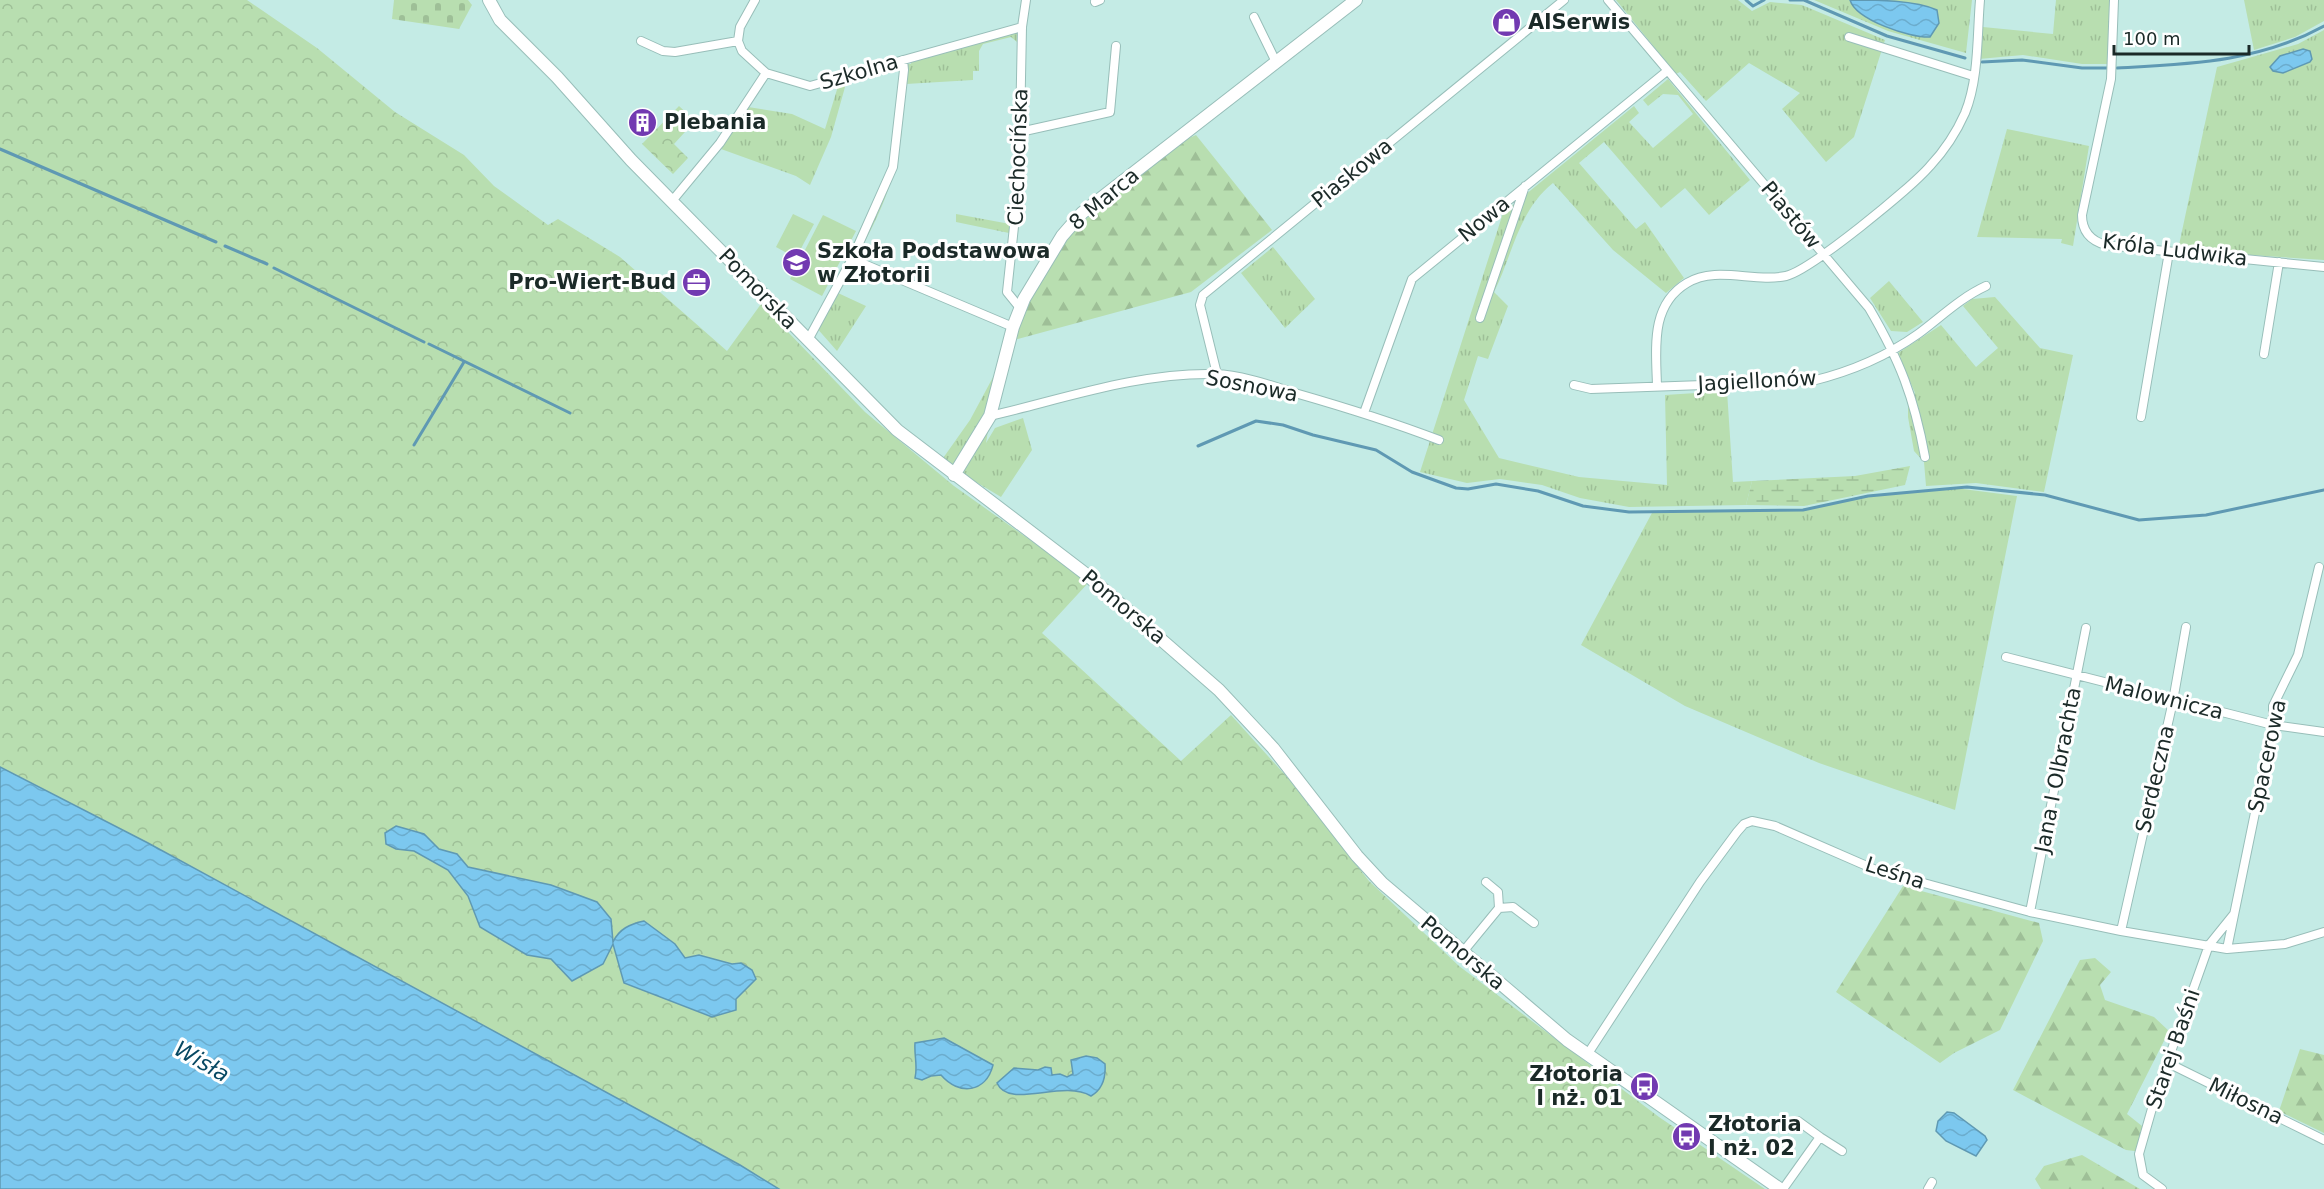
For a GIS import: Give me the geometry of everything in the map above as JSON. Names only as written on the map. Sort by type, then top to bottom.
[{"type":"main road","name":"Pomorska","points":[[489,0],[500,20],[672,201],[897,430],[1087,575],[1219,690],[1287,764],[1365,866],[1462,953],[1587,1055],[1781,1189]]},
{"type":"main road","name":"8 Marca","points":[[954,475],[990,416],[1020,308],[1062,236],[1083,213],[1356,0]]},
{"type":"street","points":[[641,41],[663,51],[675,52],[738,42],[740,27],[755,0]]},
{"type":"street","name":"Ciechocińska","points":[[1020,308],[1007,292],[1016,229],[1022,27],[1026,0]]},
{"type":"street","name":"Piaskowa","points":[[1217,374],[1200,305],[1203,295],[1564,0]]},
{"type":"street","name":"Piastów","points":[[1608,0],[1869,308],[1893,348],[1916,408],[1925,457]]},
{"type":"street","points":[[1656,386],[1659,319],[1666,303],[1677,290],[1687,282],[1708,276],[1758,279],[1786,276],[1800,270],[1868,220],[1929,167],[1965,112],[1973,76],[1980,0]]},
{"type":"street","name":"Króla Ludwika","points":[[2114,0],[2111,79],[2082,223],[2087,234],[2097,242],[2169,252],[2324,267]]},
{"type":"street","points":[[1254,17],[1276,62]]},
{"type":"street","name":"Szkolna","points":[[738,42],[751,62],[766,73],[810,86],[1022,27]]},
{"type":"street","points":[[1849,37],[1973,76]]},
{"type":"street","points":[[1020,132],[1110,112],[1116,46]]},
{"type":"street","points":[[808,340],[852,259],[893,167],[904,70],[903,60]]},
{"type":"street","name":"Nowa","points":[[1364,413],[1412,279],[1667,71]]},
{"type":"street","points":[[672,201],[720,143],[766,73]]},
{"type":"street","points":[[1480,318],[1526,186]]},
{"type":"street","points":[[2141,417],[2169,252]]},
{"type":"street","points":[[852,259],[1013,327]]},
{"type":"street","points":[[2264,354],[2279,262]]},
{"type":"street","name":"Jagiellonów","points":[[1574,385],[1591,390],[1812,381],[1855,368],[1893,348],[1916,335],[1966,295],[1986,286]]},
{"type":"street","name":"Sosnowa","points":[[990,416],[1136,382],[1177,375],[1217,374],[1264,384],[1364,413],[1439,440]]},
{"type":"street","name":"Spacerowa","points":[[2227,949],[2273,725],[2273,706],[2298,655],[2319,567]]},
{"type":"street","points":[[2314,588],[2324,581]]},
{"type":"street","name":"Serdeczna","points":[[2121,931],[2173,700],[2186,627]]},
{"type":"street","name":"Jana I Olbrachta","points":[[2030,912],[2086,628]]},
{"type":"street","name":"Malownicza","points":[[2006,657],[2273,725],[2324,732]]},
{"type":"street","name":"Leśna","points":[[1587,1055],[1700,882],[1737,832],[1744,824],[1752,821],[1776,826],[1876,870],[2030,912],[2121,931],[2227,949],[2285,944],[2324,932]]},
{"type":"street","points":[[1462,953],[1499,908],[1498,892],[1486,882]]},
{"type":"street","points":[[1499,908],[1513,907],[1533,923]]},
{"type":"street","points":[[2209,945],[2236,912]]},
{"type":"street","name":"Starej Baśni","points":[[2162,1189],[2143,1175],[2139,1154],[2209,945]]},
{"type":"street","name":"Miłosna","points":[[2168,1063],[2324,1140]]},
{"type":"street","points":[[1797,1121],[1842,1151]]},
{"type":"street","points":[[1781,1189],[1820,1137]]},
{"type":"green space","points":[[0,0],[247,0],[317,48],[395,112],[464,155],[494,186],[548,225],[558,219],[620,257],[727,351],[761,304],[865,412],[954,486],[1089,582],[1042,633],[1181,761],[1231,715],[1287,777],[1369,881],[1459,966],[1659,1117],[1765,1189],[355,1189],[0,975]]},
{"type":"green space","points":[[394,0],[468,0],[472,5],[459,29],[392,19]]},
{"type":"green space","points":[[1616,0],[1738,0],[1752,11],[1770,2],[1802,5],[1885,40],[1854,137],[1826,162],[1782,109],[1800,93],[1749,63],[1706,101],[1680,72],[1676,74]]},
{"type":"green space","points":[[1814,0],[1972,0],[1966,53],[1888,31]]},
{"type":"green space","points":[[2056,0],[2110,0],[2108,64],[2082,64],[2023,55],[1979,59],[1983,27],[2053,34]]},
{"type":"green space","points":[[2244,0],[2324,0],[2324,21],[2295,37],[2254,50]]},
{"type":"green space","points":[[2324,30],[2324,260],[2206,252],[2207,247],[2179,245],[2217,67],[2298,44]]},
{"type":"green space","points":[[1017,32],[1017,42],[1011,37],[983,44],[979,51],[979,71],[973,71],[973,80],[906,84],[901,138],[898,138],[892,179],[877,218],[838,293],[866,306],[837,351],[815,326],[891,163],[905,64],[911,64],[911,60]]},
{"type":"green space","points":[[1668,79],[1750,180],[1709,215],[1685,188],[1661,208],[1604,142],[1579,163],[1636,229],[1645,222],[1684,278],[1666,293],[1613,250],[1553,183],[1541,194],[1524,220],[1494,292],[1508,306],[1488,359],[1478,356],[1464,400],[1499,458],[1579,477],[1667,485],[1665,395],[1727,391],[1733,482],[1752,481],[1746,505],[1629,507],[1580,498],[1542,485],[1500,479],[1467,483],[1420,472],[1503,213],[1634,106],[1639,113],[1629,122],[1653,148],[1693,114],[1678,95],[1663,94],[1648,106],[1643,100]]},
{"type":"green space","points":[[847,80],[831,137],[810,185],[796,176],[721,149],[748,107],[792,114],[825,129],[839,83]]},
{"type":"green space","points":[[679,106],[695,121],[674,144],[688,158],[673,174],[642,144]]},
{"type":"green space","points":[[2007,129],[2089,146],[2073,246],[2061,243],[2062,239],[1977,237]]},
{"type":"green space","points":[[1196,135],[1272,230],[1191,292],[1014,340],[1027,296],[1073,229],[1187,139]]},
{"type":"green space","points":[[793,214],[814,224],[796,258],[776,247]]},
{"type":"green space","points":[[956,214],[1010,224],[1009,233],[956,222]]},
{"type":"green space","points":[[823,215],[856,231],[822,296],[790,279]]},
{"type":"green space","points":[[1273,247],[1315,299],[1285,328],[1241,273]]},
{"type":"green space","points":[[1889,281],[1923,322],[1907,332],[1891,331],[1870,298]]},
{"type":"green space","points":[[1995,297],[2040,348],[2073,355],[2044,492],[1976,483],[1926,486],[1924,462],[1914,451],[1908,417],[1908,397],[1915,393],[1898,353],[1941,325],[1976,367],[1998,348],[1963,306],[1972,299]]},
{"type":"green space","points":[[999,366],[986,443],[995,428],[1023,418],[1032,450],[1001,497],[941,461],[970,420]]},
{"type":"green space","points":[[1910,466],[1905,485],[1804,506],[1746,505],[1752,481],[1855,476]]},
{"type":"green space","points":[[1955,488],[2017,496],[1955,810],[1819,763],[1685,706],[1581,645],[1653,511],[1803,510],[1868,496]]},
{"type":"green space","points":[[1903,886],[2039,923],[2043,941],[2000,1030],[1954,1053],[1940,1063],[1836,992]]},
{"type":"green space","points":[[2095,958],[2111,972],[2100,985],[2105,1000],[2154,1017],[2169,1031],[2127,1114],[2147,1130],[2143,1152],[2126,1150],[2013,1090],[2080,960]]},
{"type":"green space","points":[[2300,1049],[2324,1055],[2324,1133],[2279,1111]]},
{"type":"green space","points":[[2082,1155],[2140,1189],[2041,1189],[2035,1179],[2044,1166]]},
{"type":"water","points":[[1850,0],[1918,4],[1937,10],[1939,23],[1930,37],[1897,31],[1862,14]]},
{"type":"water","points":[[2303,49],[2310,51],[2312,59],[2310,62],[2283,73],[2273,71],[2270,67],[2280,56]]},
{"type":"water","name":"Wisła","points":[[0,767],[148,843],[740,1165],[779,1189],[0,1189]]},
{"type":"water","points":[[396,826],[424,834],[439,849],[457,854],[468,867],[551,885],[597,902],[611,919],[613,942],[626,928],[644,921],[675,944],[685,958],[699,955],[732,964],[741,963],[752,970],[756,979],[736,999],[736,1010],[712,1017],[624,983],[613,944],[603,964],[572,981],[551,959],[527,955],[480,927],[468,896],[448,870],[414,851],[396,849],[386,844],[385,833]]},
{"type":"water","points":[[944,1038],[993,1065],[984,1081],[978,1086],[964,1088],[956,1086],[941,1075],[922,1080],[915,1078],[915,1043]]},
{"type":"water","points":[[1086,1056],[1097,1058],[1105,1064],[1103,1083],[1091,1096],[1066,1091],[1013,1094],[1003,1091],[997,1083],[1014,1068],[1038,1070],[1045,1067],[1051,1068],[1052,1075],[1060,1074],[1067,1077],[1073,1074],[1071,1060]]},
{"type":"water","points":[[1947,1112],[1954,1113],[1985,1136],[1987,1140],[1976,1156],[1946,1141],[1936,1131],[1938,1121]]},
{"type":"waterway","points":[[1746,0],[1753,6],[1764,0]]},
{"type":"waterway","points":[[1790,0],[1804,0],[1887,36],[1965,58]]},
{"type":"waterway","points":[[2117,68],[2171,65],[2249,54],[2299,38],[2324,26]]},
{"type":"waterway","points":[[1982,62],[2022,60],[2082,68],[2107,68]]},
{"type":"waterway","points":[[0,149],[216,242]]},
{"type":"waterway","points":[[225,246],[267,264]]},
{"type":"waterway","points":[[274,268],[424,342]]},
{"type":"waterway","points":[[429,344],[570,413]]},
{"type":"waterway","points":[[414,445],[464,362]]},
{"type":"waterway","points":[[1198,446],[1256,421],[1283,425],[1313,435],[1376,450],[1412,472],[1456,488],[1468,489],[1496,484],[1538,491],[1583,506],[1629,512],[1803,510],[1868,496],[1967,487],[2045,495],[2139,520],[2206,515],[2324,490]]},
{"type":"place","name":"AlSerwis","points":[[1507,22]]},
{"type":"place","name":"Plebania","points":[[643,122]]},
{"type":"place","name":"Szkoła Podstawowa w Złotorii","points":[[796,263]]},
{"type":"place","name":"Pro-Wiert-Bud","points":[[697,282]]},
{"type":"place","name":"Złotoria I nż. 01","points":[[1644,1086]]},
{"type":"place","name":"Złotoria I nż. 02","points":[[1687,1136]]}]
